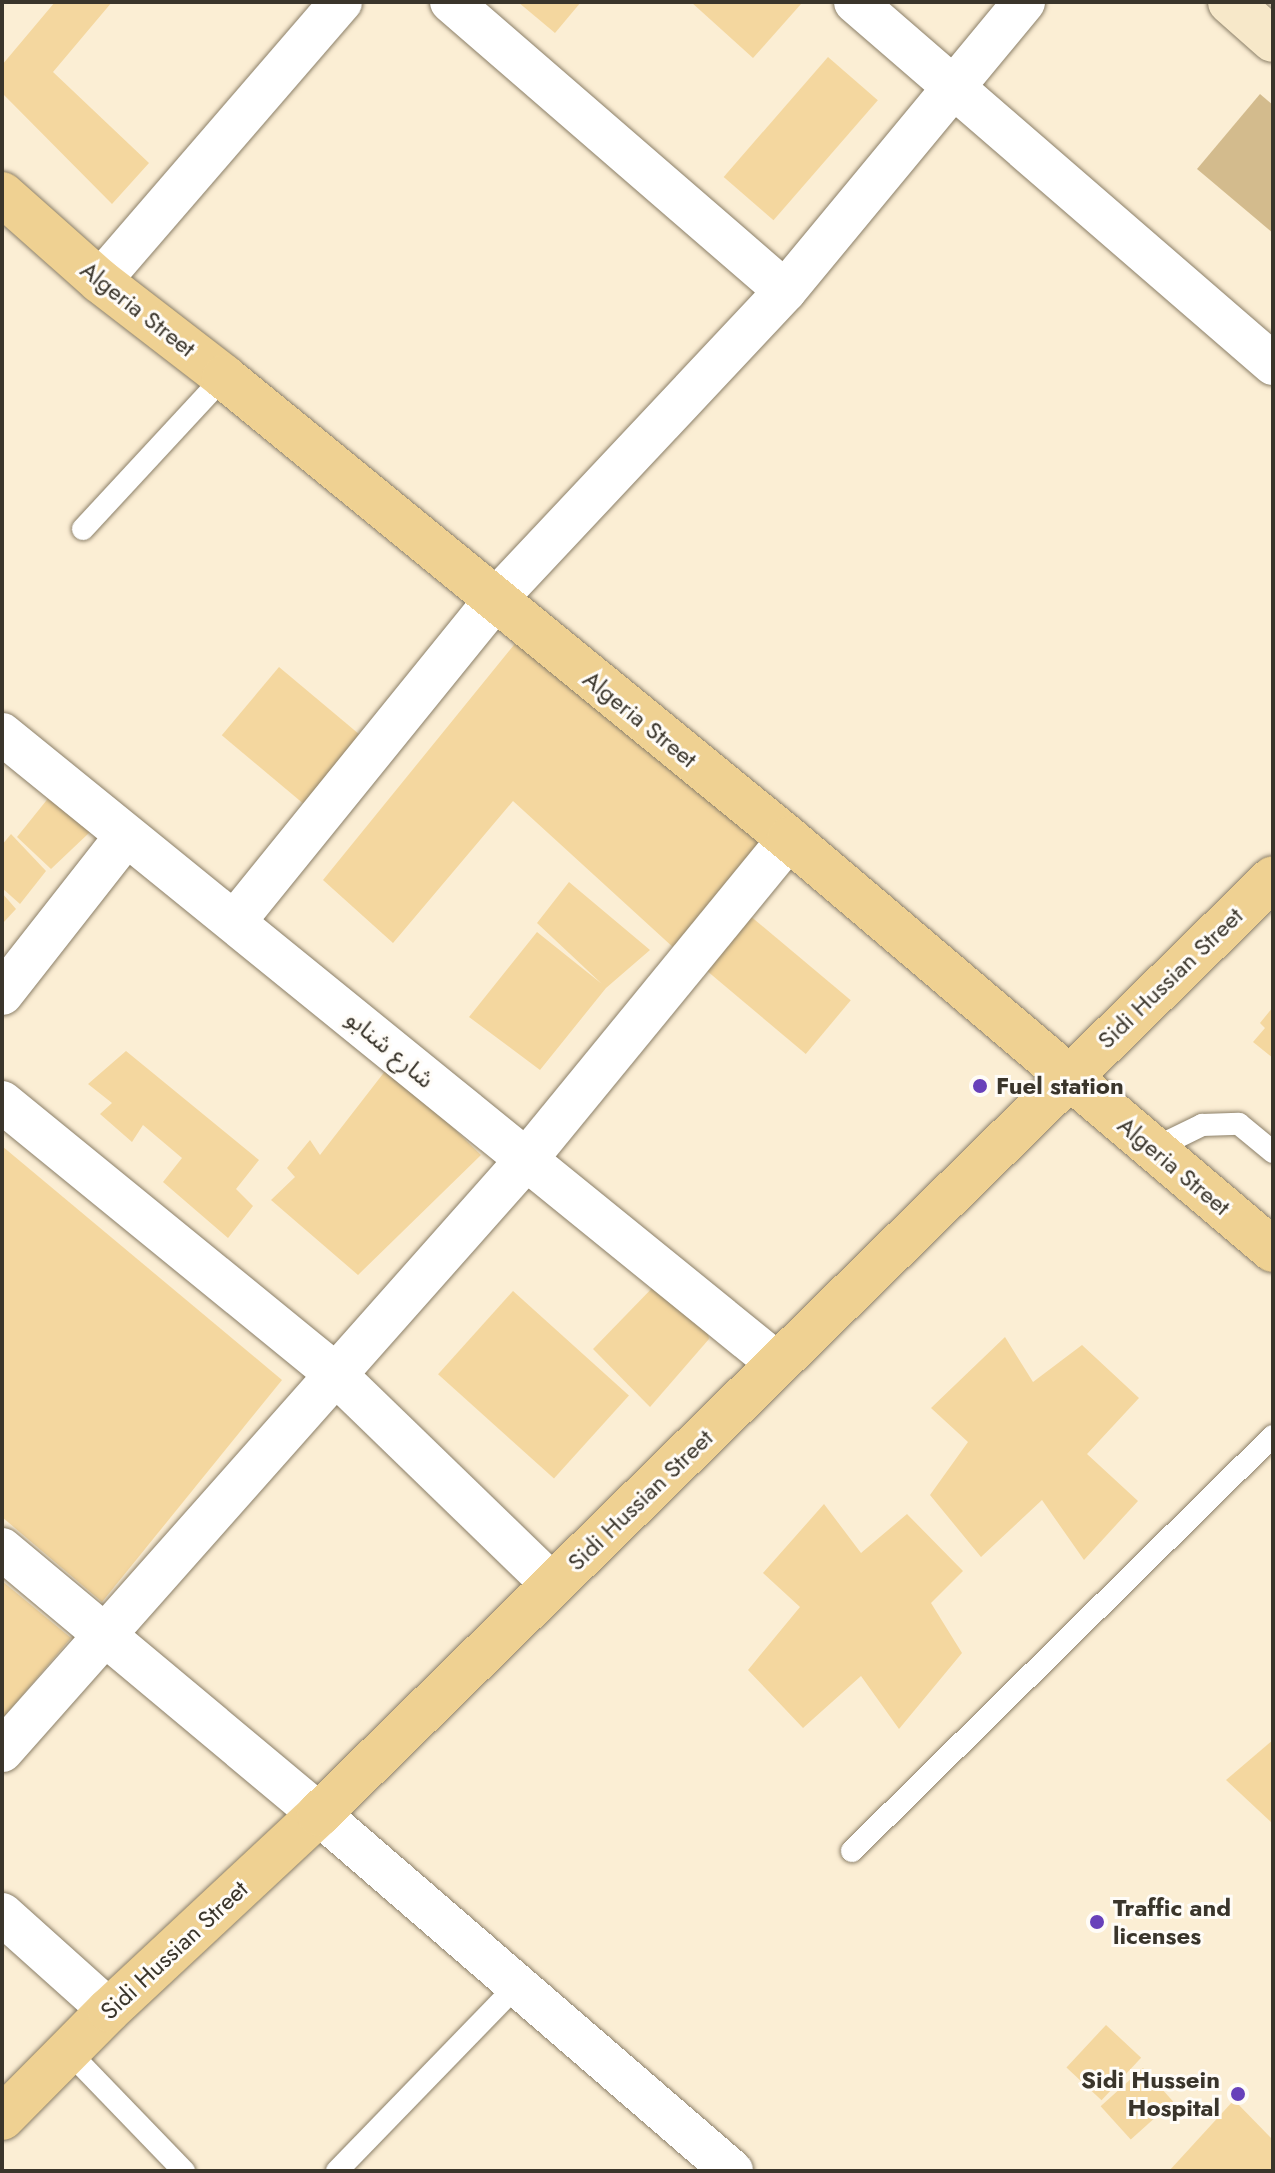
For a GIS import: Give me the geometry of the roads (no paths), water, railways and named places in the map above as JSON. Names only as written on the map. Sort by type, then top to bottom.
[{"type":"main road","name":"Algeria Street","points":[[2,194],[100,281],[224,377],[494,601],[789,839],[1273,1250]]},
{"type":"main road","name":"Sidi Hussian Street","points":[[2,2118],[109,2010],[319,1814],[1273,878]]},
{"type":"street","points":[[100,281],[341,2]]},
{"type":"street","points":[[451,2],[785,291]]},
{"type":"street","points":[[855,2],[1273,364]]},
{"type":"street","points":[[235,921],[494,601],[785,291],[956,89],[1024,2]]},
{"type":"street","points":[[1230,2],[1273,40]]},
{"type":"street","name":"شارع شنابو","points":[[2,734],[778,1364]]},
{"type":"street","points":[[2,994],[126,836]]},
{"type":"street","points":[[2,1751],[525,1161],[789,839]]},
{"type":"street","points":[[2,1102],[334,1373],[553,1585]]},
{"type":"street","points":[[2,1549],[319,1814],[732,2171]]},
{"type":"street","points":[[2,1914],[109,2010]]},
{"type":"lane","points":[[83,529],[224,377]]},
{"type":"lane","points":[[1153,1149],[1202,1125],[1239,1124],[1273,1152]]},
{"type":"lane","points":[[852,1851],[1273,1436]]},
{"type":"lane","points":[[337,2171],[516,1986]]},
{"type":"lane","points":[[68,2051],[184,2171]]},
{"type":"place","name":"Fuel station","points":[[980,1086]]},
{"type":"place","name":"Traffic and licenses","points":[[1097,1922]]},
{"type":"place","name":"Sidi Hussein Hospital","points":[[1238,2094]]}]
